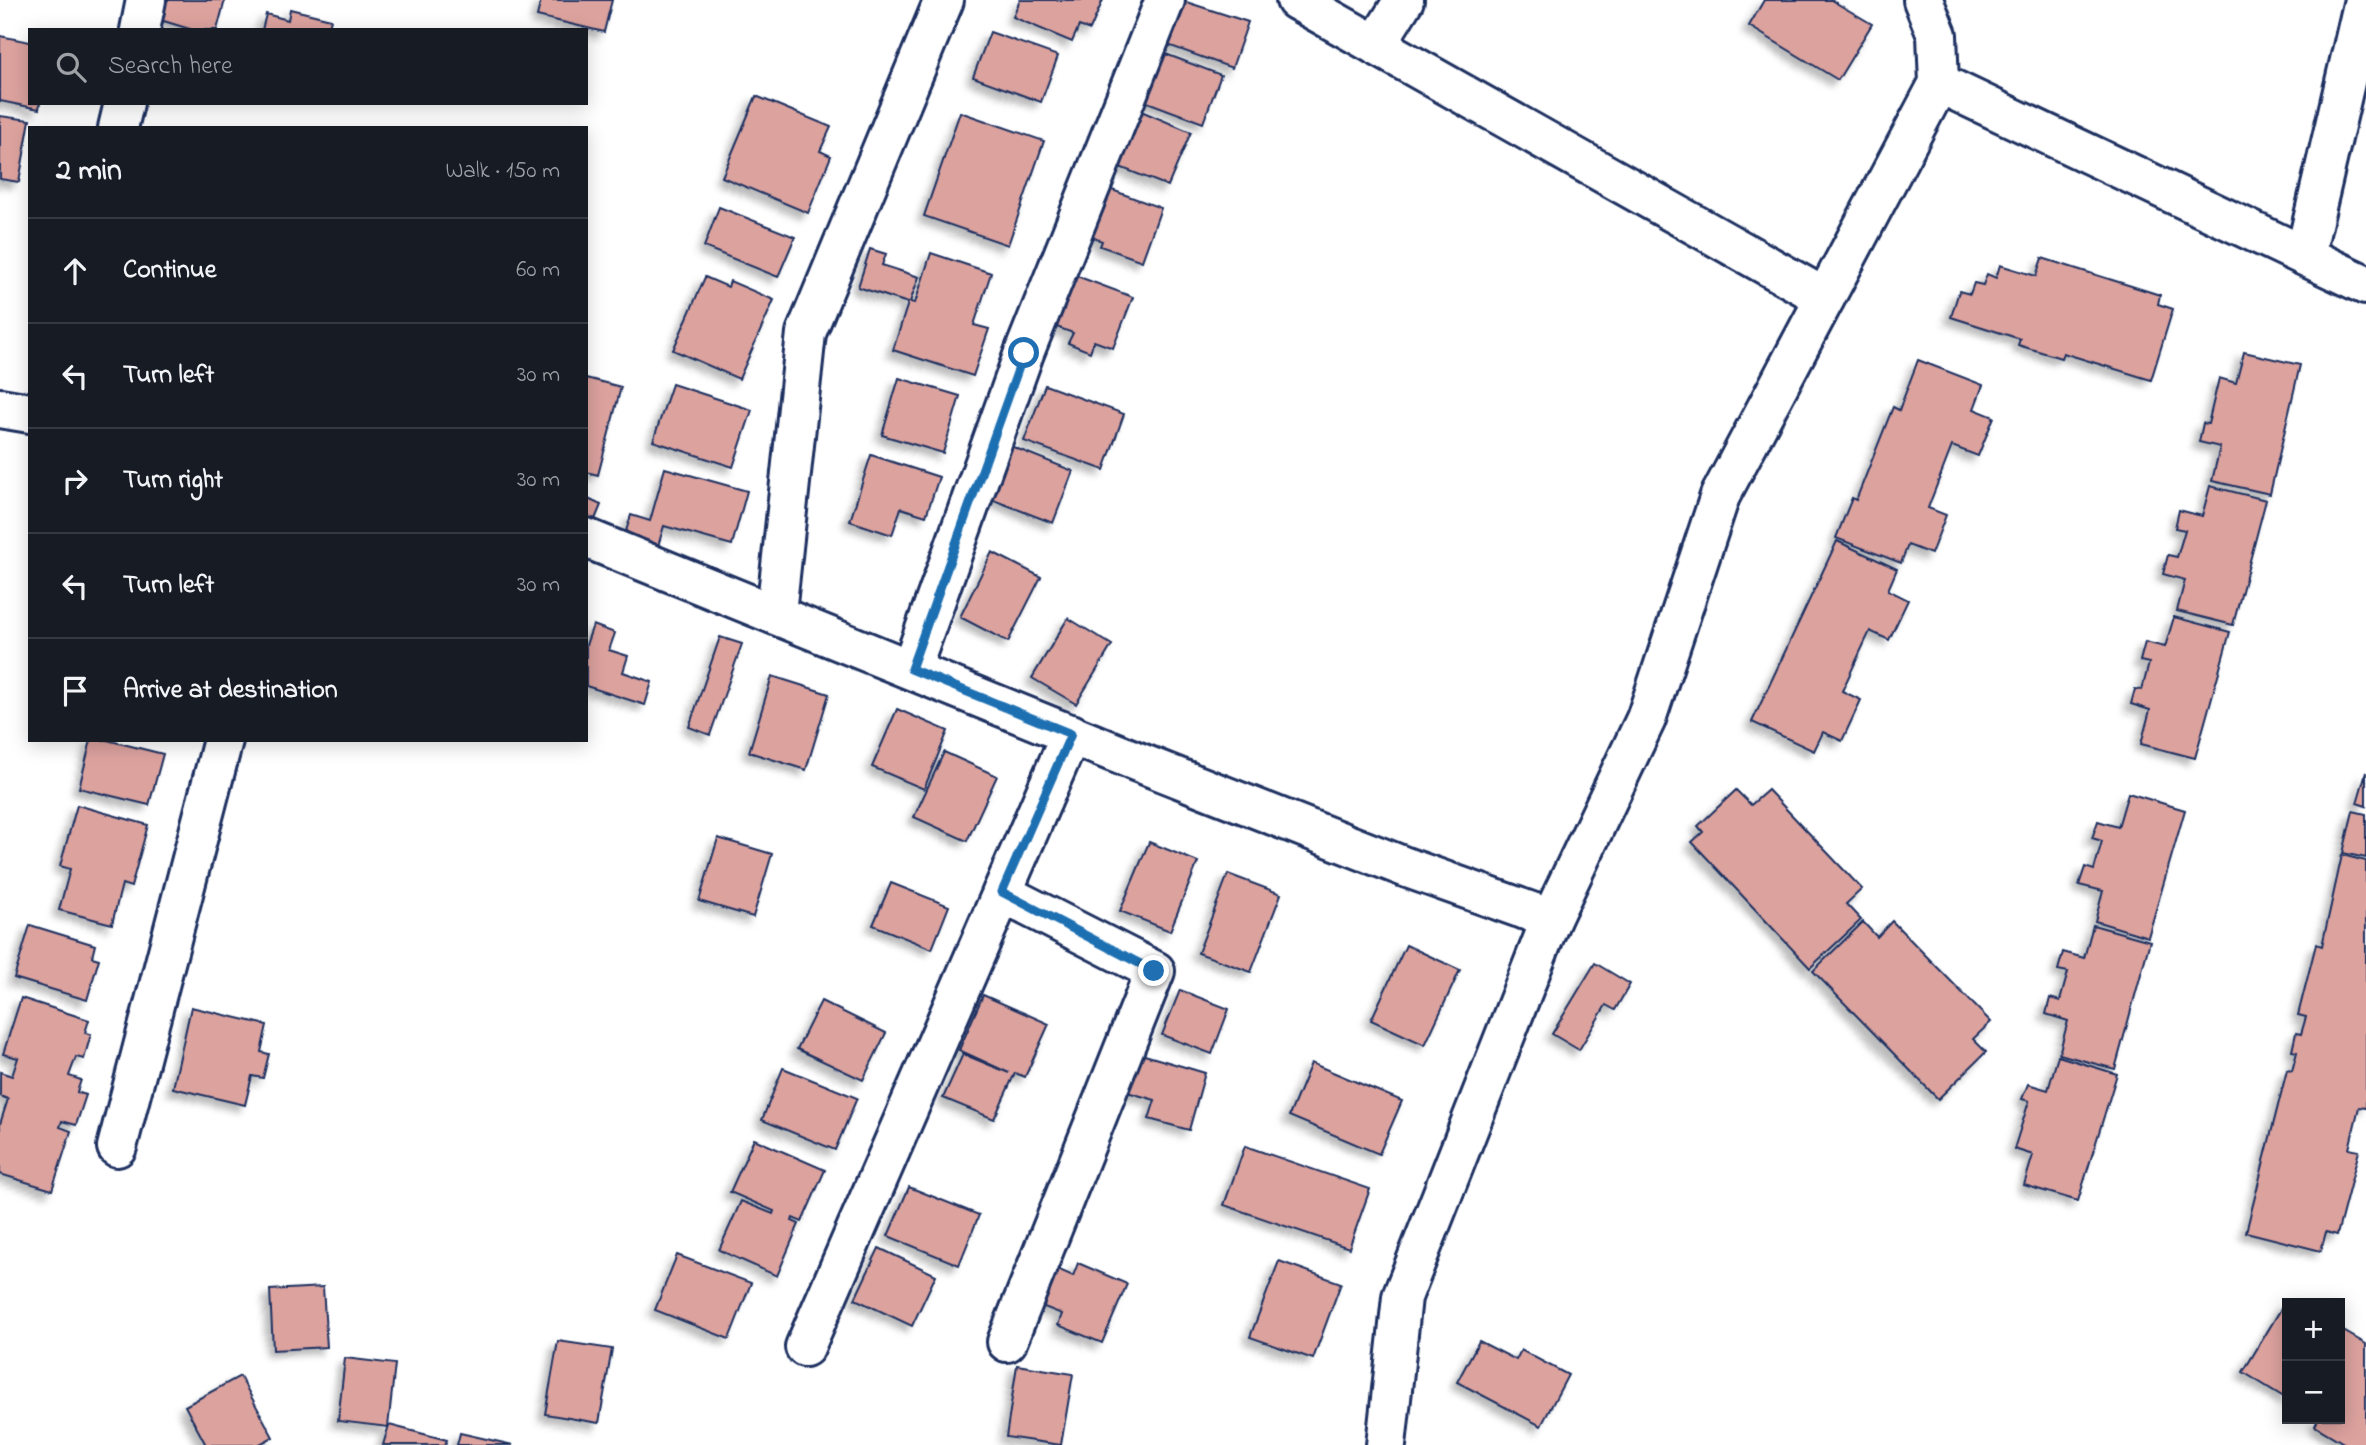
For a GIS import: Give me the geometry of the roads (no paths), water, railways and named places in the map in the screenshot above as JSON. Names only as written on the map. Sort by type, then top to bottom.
[{"type":"street","points":[[140,28],[146,0]]},
{"type":"street","points":[[776,613],[806,333],[944,0]]},
{"type":"street","points":[[911,669],[1024,353],[1165,0]]},
{"type":"street","points":[[1296,0],[1825,298]]},
{"type":"street","points":[[1376,45],[1404,0]]},
{"type":"street","points":[[1386,1445],[1402,1297],[1551,919],[1646,719],[1720,496],[1939,83],[1937,35],[1923,0]]},
{"type":"street","points":[[2305,255],[2364,0]]},
{"type":"street","points":[[1939,83],[2366,285]]},
{"type":"street","points":[[118,126],[124,105]]},
{"type":"street","points":[[0,408],[28,413]]},
{"type":"street","points":[[588,539],[1393,862],[1551,919]]},
{"type":"street","points":[[805,1347],[1071,734]]},
{"type":"street","points":[[117,1147],[222,742]]},
{"type":"street","points":[[1002,892],[1154,971],[1007,1342]]}]
